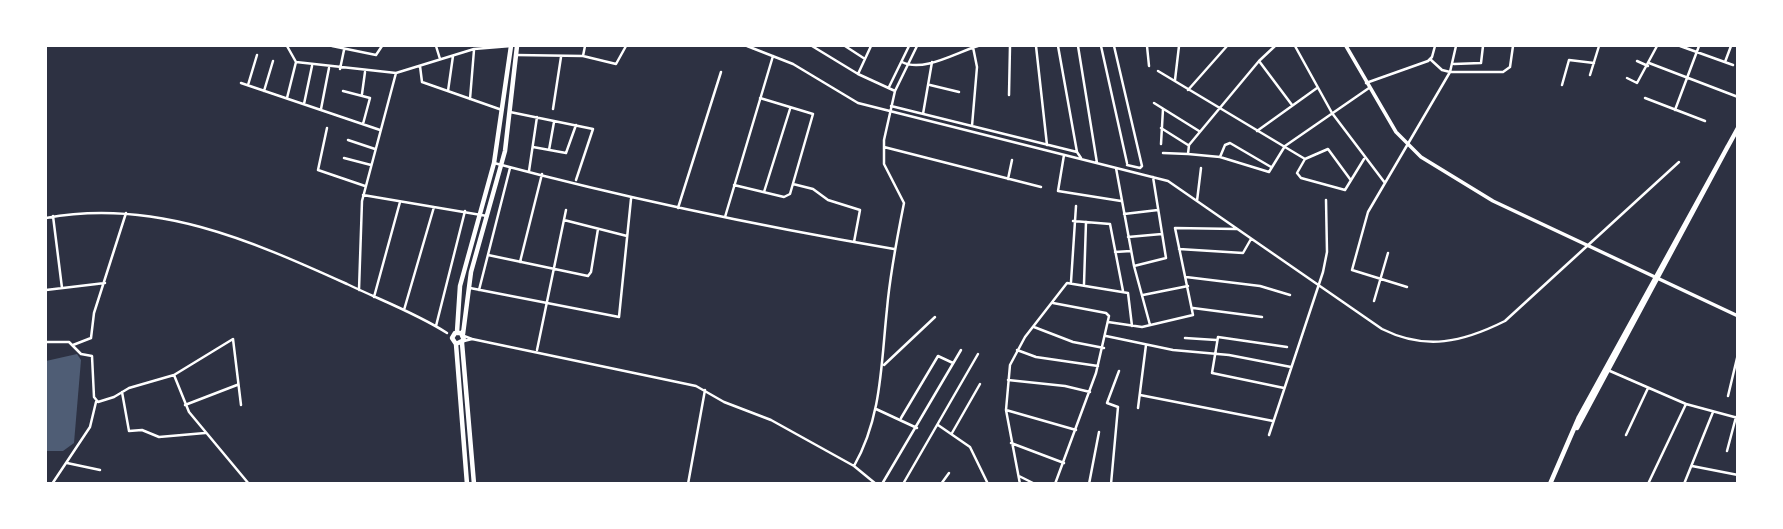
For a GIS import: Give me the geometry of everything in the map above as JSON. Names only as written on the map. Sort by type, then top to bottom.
[{"type":"main road","points":[[467,484],[459,338],[460,286],[494,163],[511,46]]},
{"type":"main road","points":[[474,484],[459,338],[468,288],[502,165],[519,46]]},
{"type":"main road","points":[[1550,484],[1576,428],[1738,128]]},
{"type":"main road","points":[[1576,428],[1609,371],[1656,279]]},
{"type":"main road","points":[[466,465],[472,464]]},
{"type":"street","points":[[287,46],[296,62],[287,98]]},
{"type":"street","points":[[332,46],[376,55],[382,46]]},
{"type":"street","points":[[436,46],[440,59]]},
{"type":"street","points":[[296,62],[365,72],[396,73],[474,49],[511,46]]},
{"type":"street","points":[[583,56],[585,46]]},
{"type":"street","points":[[516,55],[583,56],[616,64],[626,46]]},
{"type":"street","points":[[747,46],[773,55],[858,103],[1168,181],[1395,335],[1437,342],[1475,337],[1505,321],[1679,162]]},
{"type":"street","points":[[811,46],[858,74],[895,91]]},
{"type":"street","points":[[845,46],[851,47],[865,59]]},
{"type":"street","points":[[858,74],[871,46]]},
{"type":"street","points":[[889,87],[909,46]]},
{"type":"street","points":[[854,466],[876,409],[884,365],[894,249],[905,203],[884,164],[884,147],[895,91],[918,46]]},
{"type":"street","points":[[902,62],[908,65],[932,62],[978,46]]},
{"type":"street","points":[[1009,95],[1010,46]]},
{"type":"street","points":[[1036,46],[1047,145]]},
{"type":"street","points":[[1058,46],[1077,152],[1081,158]]},
{"type":"street","points":[[1078,46],[1097,163]]},
{"type":"street","points":[[1101,46],[1126,170]]},
{"type":"street","points":[[1114,46],[1142,166],[1140,168],[1127,165]]},
{"type":"street","points":[[1147,46],[1149,66]]},
{"type":"street","points":[[1175,82],[1179,46]]},
{"type":"street","points":[[1188,90],[1227,46]]},
{"type":"street","points":[[1188,154],[1189,145],[1200,131],[1275,46]]},
{"type":"street","points":[[1295,46],[1332,113],[1364,159],[1386,184]]},
{"type":"street","points":[[1346,46],[1396,132],[1408,146],[1481,194],[1738,316]]},
{"type":"street","points":[[1366,83],[1430,59],[1435,46]]},
{"type":"street","points":[[1407,287],[1354,273],[1352,268],[1368,212],[1450,72],[1456,46]]},
{"type":"street","points":[[1454,64],[1481,63],[1483,46]]},
{"type":"street","points":[[1430,59],[1442,70],[1450,72],[1507,70],[1513,46]]},
{"type":"street","points":[[1590,75],[1599,46]]},
{"type":"street","points":[[1627,78],[1637,83],[1657,46]]},
{"type":"street","points":[[1680,46],[1733,65]]},
{"type":"street","points":[[1675,110],[1699,46]]},
{"type":"street","points":[[1725,62],[1731,46]]},
{"type":"street","points":[[972,126],[977,67],[973,47]]},
{"type":"street","points":[[470,99],[474,49]]},
{"type":"street","points":[[340,69],[344,50]]},
{"type":"street","points":[[248,85],[257,55]]},
{"type":"street","points":[[448,91],[453,55]]},
{"type":"street","points":[[725,217],[773,55]]},
{"type":"street","points":[[554,109],[561,57]]},
{"type":"street","points":[[1562,85],[1569,60],[1594,63]]},
{"type":"street","points":[[264,90],[273,61]]},
{"type":"street","points":[[1259,61],[1292,105]]},
{"type":"street","points":[[1637,61],[1738,97]]},
{"type":"street","points":[[923,114],[932,62]]},
{"type":"street","points":[[304,104],[312,65]]},
{"type":"street","points":[[420,66],[422,82],[502,110]]},
{"type":"street","points":[[321,109],[329,68]]},
{"type":"street","points":[[1158,71],[1305,159]]},
{"type":"street","points":[[362,94],[365,72]]},
{"type":"street","points":[[678,208],[721,72]]},
{"type":"street","points":[[359,290],[363,195],[396,73]]},
{"type":"street","points":[[241,83],[380,130]]},
{"type":"street","points":[[930,85],[959,92]]},
{"type":"street","points":[[1258,131],[1318,88]]},
{"type":"street","points":[[1163,153],[1220,157],[1267,172],[1284,146],[1369,88]]},
{"type":"street","points":[[343,91],[369,96],[363,124]]},
{"type":"street","points":[[734,185],[787,197],[793,184],[813,116],[760,98]]},
{"type":"street","points":[[1645,99],[1704,121]]},
{"type":"street","points":[[1154,103],[1200,131]]},
{"type":"street","points":[[891,106],[1077,152]]},
{"type":"street","points":[[764,192],[790,107]]},
{"type":"street","points":[[1161,144],[1164,109]]},
{"type":"street","points":[[510,112],[594,130],[576,181]]},
{"type":"street","points":[[529,171],[537,117]]},
{"type":"street","points":[[549,150],[554,121]]},
{"type":"street","points":[[533,147],[568,152],[576,125]]},
{"type":"street","points":[[327,128],[318,170],[365,186]]},
{"type":"street","points":[[1161,128],[1189,145]]},
{"type":"street","points":[[348,140],[375,149]]},
{"type":"street","points":[[1220,157],[1225,145],[1230,143],[1272,168]]},
{"type":"street","points":[[884,147],[1041,187]]},
{"type":"street","points":[[1351,180],[1328,149],[1305,159],[1297,173],[1301,178],[1343,190],[1351,180],[1364,159]]},
{"type":"street","points":[[1064,155],[1058,191],[1122,201]]},
{"type":"street","points":[[344,158],[371,165]]},
{"type":"street","points":[[1008,179],[1012,160]]},
{"type":"street","points":[[494,163],[576,181],[631,199],[894,249]]},
{"type":"street","points":[[479,290],[511,167]]},
{"type":"street","points":[[1116,168],[1134,266],[1150,326]]},
{"type":"street","points":[[1197,201],[1201,168]]},
{"type":"street","points":[[520,262],[542,174]]},
{"type":"street","points":[[1134,266],[1167,258],[1153,177]]},
{"type":"street","points":[[793,184],[813,189],[828,200],[860,210],[854,242]]},
{"type":"street","points":[[363,195],[487,216]]},
{"type":"street","points":[[468,288],[619,317],[631,199]]},
{"type":"street","points":[[1269,435],[1319,285],[1326,251],[1326,200]]},
{"type":"street","points":[[374,297],[401,201]]},
{"type":"street","points":[[1071,282],[1076,206]]},
{"type":"street","points":[[404,310],[434,207]]},
{"type":"street","points":[[537,350],[566,210]]},
{"type":"street","points":[[1124,214],[1158,210]]},
{"type":"street","points":[[436,326],[465,211]]},
{"type":"street","points":[[46,218],[78,212],[127,212],[225,232],[404,310],[459,338],[537,350],[705,390],[724,402],[771,419],[854,466],[876,484]]},
{"type":"street","points":[[73,345],[90,340],[94,313],[127,212]]},
{"type":"street","points":[[53,216],[62,288]]},
{"type":"street","points":[[564,220],[627,236]]},
{"type":"street","points":[[1073,221],[1110,224],[1123,291]]},
{"type":"street","points":[[1084,284],[1086,222]]},
{"type":"street","points":[[1108,321],[1132,326],[1150,326],[1192,316],[1193,308],[1175,227],[1238,229]]},
{"type":"street","points":[[488,255],[590,275],[598,229]]},
{"type":"street","points":[[1128,237],[1162,234]]},
{"type":"street","points":[[1179,249],[1243,253],[1251,239]]},
{"type":"street","points":[[1115,252],[1131,251]]},
{"type":"street","points":[[1374,301],[1388,253]]},
{"type":"street","points":[[1186,277],[1260,286],[1290,295]]},
{"type":"street","points":[[1020,484],[1006,410],[1008,380],[1017,349],[1054,303],[1064,285],[1071,282],[1123,291],[1130,297],[1132,326]]},
{"type":"street","points":[[46,290],[105,283]]},
{"type":"street","points":[[1143,295],[1188,286]]},
{"type":"street","points":[[1054,303],[1106,313],[1108,321],[1104,348],[1090,392],[1055,484]]},
{"type":"street","points":[[1193,308],[1262,317]]},
{"type":"street","points":[[884,365],[935,317]]},
{"type":"street","points":[[1034,327],[1073,342],[1104,348]]},
{"type":"street","points":[[1107,336],[1173,350],[1214,353],[1291,367]]},
{"type":"street","points":[[1185,338],[1216,340],[1220,337],[1287,347]]},
{"type":"street","points":[[96,402],[174,375],[233,340],[241,405]]},
{"type":"street","points":[[1216,340],[1212,375],[1284,388]]},
{"type":"street","points":[[46,342],[65,341],[82,354],[92,356],[96,402],[91,425],[52,484]]},
{"type":"street","points":[[1138,408],[1147,344]]},
{"type":"street","points":[[882,484],[961,349]]},
{"type":"street","points":[[1017,349],[1037,357],[1098,366]]},
{"type":"street","points":[[903,484],[978,354]]},
{"type":"street","points":[[1728,396],[1738,354]]},
{"type":"street","points":[[901,418],[938,356],[953,363]]},
{"type":"street","points":[[1609,371],[1686,404],[1737,418],[1727,451]]},
{"type":"street","points":[[1111,484],[1118,407],[1107,403],[1119,372]]},
{"type":"street","points":[[174,375],[185,405],[249,484]]},
{"type":"street","points":[[1008,380],[1065,386],[1090,392]]},
{"type":"street","points":[[952,433],[980,384]]},
{"type":"street","points":[[185,405],[238,385]]},
{"type":"street","points":[[1626,435],[1648,387]]},
{"type":"street","points":[[688,484],[705,390]]},
{"type":"street","points":[[122,392],[129,431],[142,430],[159,437],[205,433]]},
{"type":"street","points":[[1140,395],[1273,421]]},
{"type":"street","points":[[1648,484],[1686,404]]},
{"type":"street","points":[[876,409],[901,418],[917,428]]},
{"type":"street","points":[[1006,410],[1076,430]]},
{"type":"street","points":[[1684,484],[1713,412]]},
{"type":"street","points":[[938,425],[970,447],[988,484]]},
{"type":"street","points":[[1089,484],[1099,432]]},
{"type":"street","points":[[1011,443],[1065,463]]},
{"type":"street","points":[[68,463],[100,470]]},
{"type":"street","points":[[1692,466],[1738,475]]},
{"type":"street","points":[[941,484],[949,473]]},
{"type":"street","points":[[1019,476],[1035,484]]},
{"type":"water","points":[[77,354],[81,360],[74,443],[63,451],[47,451],[46,361]]}]
